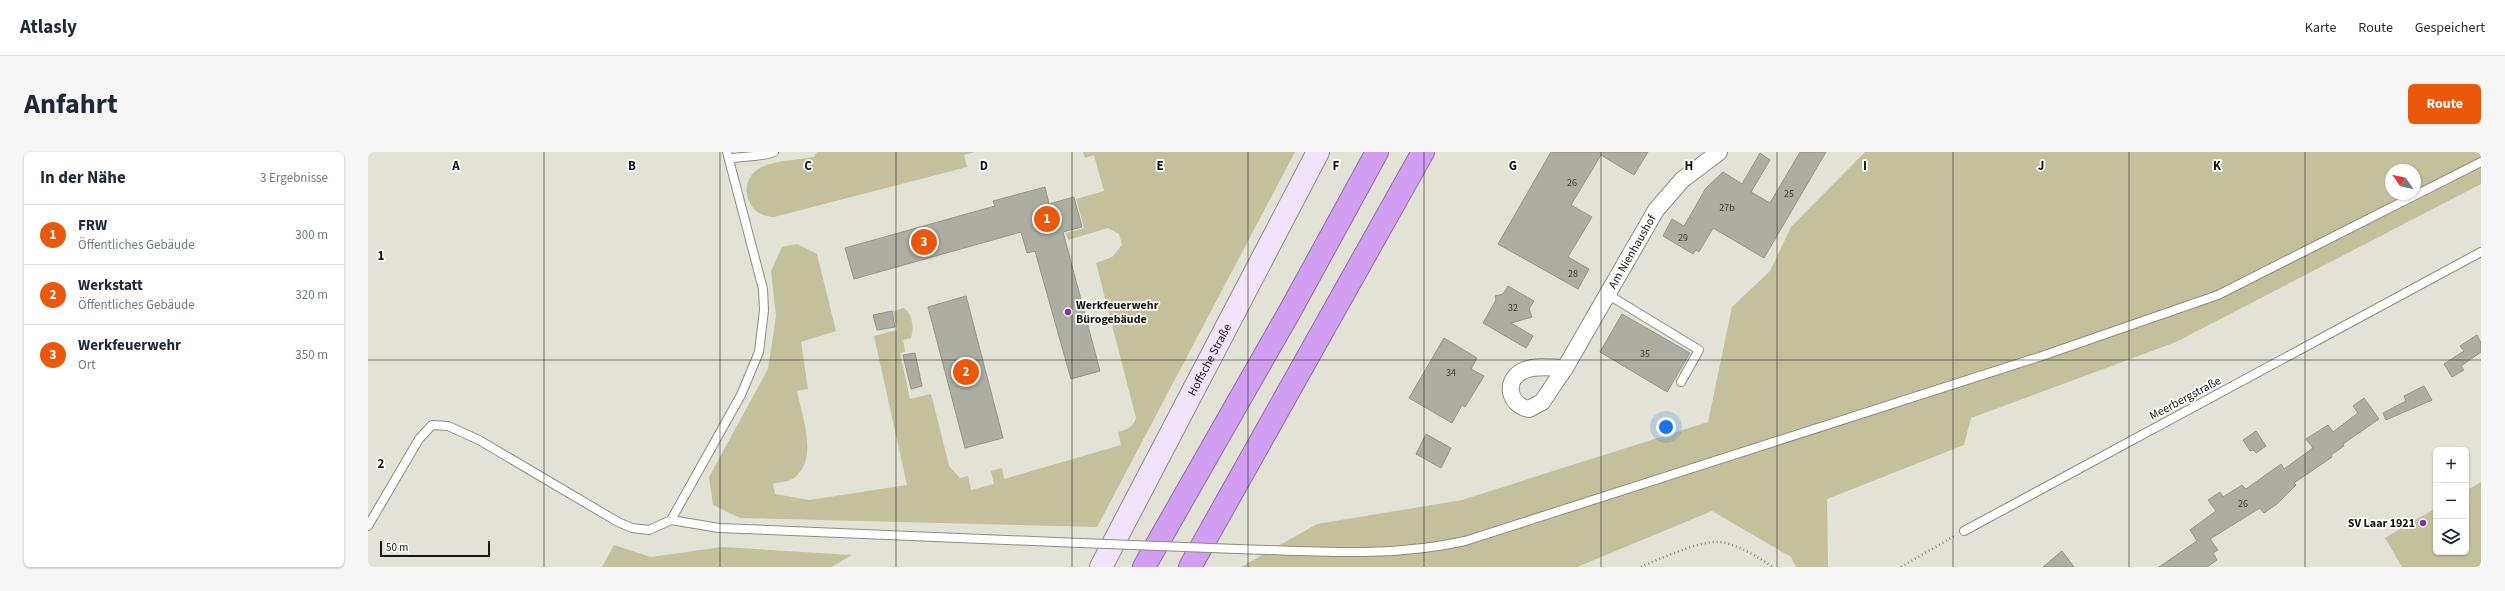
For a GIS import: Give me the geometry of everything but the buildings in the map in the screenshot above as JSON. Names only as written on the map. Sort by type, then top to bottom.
[{"type":"highway","points":[[1144,567],[1290,311],[1377,152]]},
{"type":"highway","points":[[1190,567],[1423,152]]},
{"type":"street","name":"Hoffsche Straße","points":[[1101,567],[1318,152]]},
{"type":"street","name":"Am Nienhaushof","points":[[1565,368],[1656,210],[1682,180],[1719,152]]},
{"type":"lane","points":[[671,520],[742,395],[752,372],[763,333],[763,289],[728,155],[765,156],[774,152]]},
{"type":"lane","points":[[368,526],[419,438],[432,425],[448,426],[479,440],[618,522],[632,528],[649,530],[671,520],[719,528],[1237,549],[1401,552],[1433,548],[1465,541],[2034,358],[2218,295],[2481,162]]},
{"type":"lane","name":"Meerbergstraße","points":[[1964,531],[2481,252]]},
{"type":"lane","points":[[1607,294],[1699,350],[1681,382]]},
{"type":"path","points":[[1901,567],[1964,531]]},
{"type":"path","points":[[1641,567],[1674,552],[1718,542],[1746,551],[1773,567]]},
{"type":"shaded area","points":[[817,152],[975,152],[964,155],[967,167],[774,217],[764,215],[756,211],[747,196],[749,180],[754,173],[762,167],[774,163],[814,157]]},
{"type":"shaded area","points":[[1083,152],[1295,152],[1097,527],[740,518],[713,505],[709,477],[768,369],[776,316],[771,271],[782,247],[797,244],[817,254],[836,331],[801,342],[808,389],[797,391],[807,437],[806,460],[802,470],[794,478],[773,484],[775,494],[809,500],[907,485],[874,336],[897,330],[893,311],[904,308],[911,318],[912,330],[911,338],[903,340],[905,352],[900,353],[910,399],[931,394],[949,466],[960,478],[968,476],[971,490],[994,484],[991,471],[1002,468],[1004,479],[1121,445],[1118,432],[1131,426],[1136,418],[1096,263],[1112,257],[1122,245],[1119,234],[1108,228],[1068,240],[1066,233],[1084,228],[1076,199],[1104,191],[1094,155],[1085,158]]},
{"type":"shaded area","points":[[1865,152],[2481,152],[2481,184],[2176,342],[1971,418],[1964,445],[1827,499],[1828,567],[1796,567],[1791,557],[1712,511],[1577,567],[1241,567],[1317,524],[1462,500],[1708,422],[1732,307],[1770,271],[1791,227]]},
{"type":"shaded area","name":"SV Laar 1921","points":[[2481,482],[2481,567],[2402,567],[2385,538],[2433,510],[2433,555],[2469,555],[2469,489]]},
{"type":"shaded area","points":[[614,545],[651,557],[722,547],[852,555],[831,567],[602,567]]},
{"type":"place","name":"FRW","points":[[1047,219]]},
{"type":"place","name":"Werkfeuerwehr","points":[[924,242]]},
{"type":"place","name":"Werkfeuerwehr Bürogebäude","points":[[1068,312]]},
{"type":"place","name":"Werkstatt","points":[[966,372]]},
{"type":"place","name":"SV Laar 1921","points":[[2423,523]]}]
